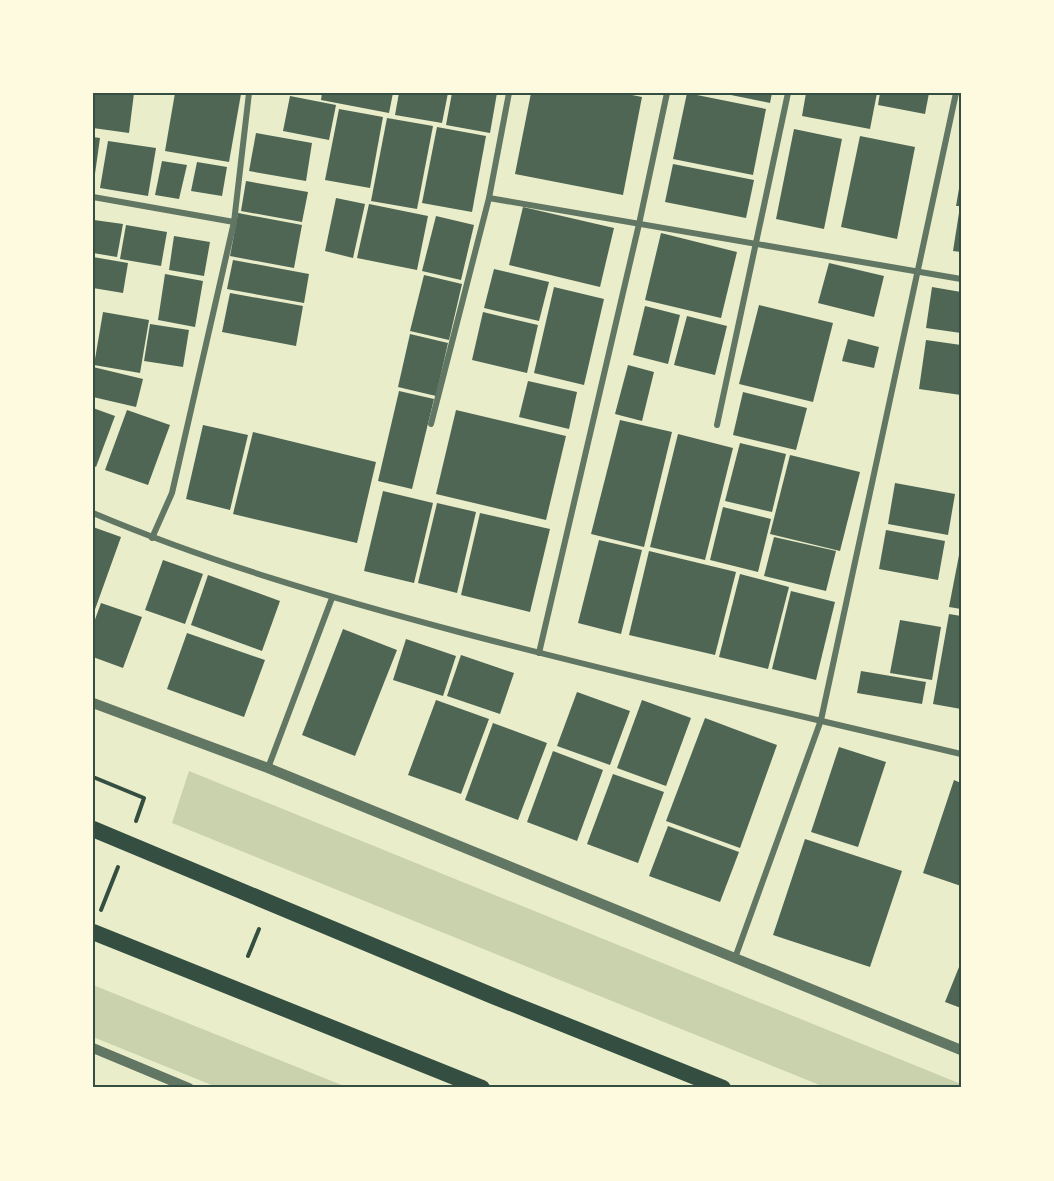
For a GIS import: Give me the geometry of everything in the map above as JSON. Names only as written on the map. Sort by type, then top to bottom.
[{"type":"highway","points":[[93,829],[493,996],[723,1088]]},
{"type":"highway","points":[[93,932],[482,1088]]},
{"type":"street","points":[[152,538],[172,493],[234,222],[249,93]]},
{"type":"street","points":[[431,424],[489,198],[509,93]]},
{"type":"street","points":[[539,653],[639,224],[667,93]]},
{"type":"street","points":[[717,425],[788,93]]},
{"type":"street","points":[[735,958],[821,720],[956,93]]},
{"type":"street","points":[[93,196],[234,222]]},
{"type":"street","points":[[489,198],[961,279]]},
{"type":"street","points":[[93,513],[152,538],[332,598],[539,653],[961,754]]},
{"type":"street","points":[[268,768],[332,598]]},
{"type":"street","points":[[93,704],[268,768],[961,1050]]},
{"type":"street","points":[[93,1048],[189,1088]]},
{"type":"path","points":[[93,777],[144,798]]},
{"type":"path","points":[[248,956],[259,929]]},
{"type":"green space","points":[[189,771],[961,1084],[961,1088],[827,1088],[172,823]]},
{"type":"green space","points":[[93,985],[349,1088],[219,1088],[93,1037]]},
{"type":"building","points":[[93,93],[134,93],[129,133],[93,128]]},
{"type":"building","points":[[175,93],[241,94],[229,162],[165,151]]},
{"type":"building","points":[[322,93],[393,93],[389,113],[321,100]]},
{"type":"building","points":[[399,93],[448,93],[442,123],[395,115]]},
{"type":"building","points":[[452,93],[497,93],[490,133],[446,125]]},
{"type":"building","points":[[531,93],[622,93],[642,97],[623,195],[515,174]]},
{"type":"building","points":[[687,93],[766,109],[753,175],[673,159]]},
{"type":"building","points":[[732,93],[772,93],[770,103],[731,95]]},
{"type":"building","points":[[806,93],[877,93],[870,129],[802,116]]},
{"type":"building","points":[[880,93],[929,93],[925,114],[878,105]]},
{"type":"building","points":[[290,96],[336,105],[329,140],[283,131]]},
{"type":"building","points":[[339,109],[383,117],[370,188],[325,180]]},
{"type":"building","points":[[387,118],[433,126],[417,209],[371,201]]},
{"type":"building","points":[[437,127],[486,136],[472,212],[422,203]]},
{"type":"building","points":[[794,129],[842,139],[824,229],[776,219]]},
{"type":"building","points":[[256,133],[312,143],[306,181],[249,171]]},
{"type":"building","points":[[860,136],[915,147],[897,239],[841,227]]},
{"type":"building","points":[[93,137],[100,138],[94,181],[93,181]]},
{"type":"building","points":[[108,141],[156,148],[148,196],[100,188]]},
{"type":"building","points":[[162,161],[187,165],[179,199],[155,195]]},
{"type":"building","points":[[197,162],[227,167],[222,196],[191,191]]},
{"type":"building","points":[[673,164],[754,180],[746,218],[665,202]]},
{"type":"building","points":[[246,181],[308,192],[302,222],[241,211]]},
{"type":"building","points":[[960,183],[961,206],[956,206]]},
{"type":"building","points":[[336,198],[365,204],[353,258],[325,251]]},
{"type":"building","points":[[369,204],[428,216],[417,270],[357,258]]},
{"type":"building","points":[[523,207],[614,228],[600,287],[509,265]]},
{"type":"building","points":[[238,213],[302,225],[294,268],[230,256]]},
{"type":"building","points":[[959,213],[961,213],[961,252],[953,251]]},
{"type":"building","points":[[436,216],[474,225],[461,280],[422,271]]},
{"type":"building","points":[[94,220],[123,224],[117,257],[93,253]]},
{"type":"building","points":[[126,225],[167,232],[161,266],[120,259]]},
{"type":"building","points":[[661,233],[737,252],[721,318],[645,300]]},
{"type":"building","points":[[174,236],[210,242],[204,276],[169,270]]},
{"type":"building","points":[[93,257],[128,263],[123,293],[93,288]]},
{"type":"building","points":[[233,260],[309,274],[304,303],[227,289]]},
{"type":"building","points":[[829,263],[884,276],[874,317],[818,303]]},
{"type":"building","points":[[494,269],[549,282],[539,321],[484,308]]},
{"type":"building","points":[[165,274],[203,281],[195,327],[158,320]]},
{"type":"building","points":[[424,275],[462,284],[449,340],[410,331]]},
{"type":"building","points":[[554,287],[604,299],[584,385],[534,373]]},
{"type":"building","points":[[932,287],[961,292],[961,333],[926,328]]},
{"type":"building","points":[[230,293],[303,306],[296,346],[222,332]]},
{"type":"building","points":[[759,305],[833,323],[813,402],[739,384]]},
{"type":"building","points":[[645,306],[680,315],[668,364],[633,355]]},
{"type":"building","points":[[103,312],[149,320],[140,373],[94,365]]},
{"type":"building","points":[[483,312],[538,325],[527,373],[472,360]]},
{"type":"building","points":[[687,316],[727,326],[715,375],[674,365]]},
{"type":"building","points":[[150,324],[189,330],[183,367],[144,361]]},
{"type":"building","points":[[410,334],[448,343],[436,396],[398,387]]},
{"type":"building","points":[[848,339],[879,347],[874,368],[842,361]]},
{"type":"building","points":[[926,340],[961,345],[961,395],[919,389]]},
{"type":"building","points":[[628,365],[654,372],[642,421],[615,414]]},
{"type":"building","points":[[93,367],[143,379],[136,407],[93,397]]},
{"type":"building","points":[[528,381],[577,392],[569,429],[519,417]]},
{"type":"building","points":[[399,391],[434,399],[412,489],[378,481]]},
{"type":"building","points":[[743,392],[807,408],[796,450],[733,435]]},
{"type":"building","points":[[93,408],[115,416],[96,467],[93,465]]},
{"type":"building","points":[[127,410],[170,425],[148,485],[105,470]]},
{"type":"building","points":[[456,410],[566,436],[546,520],[436,494]]},
{"type":"building","points":[[620,420],[672,432],[644,547],[591,534]]},
{"type":"building","points":[[203,425],[248,435],[230,510],[186,499]]},
{"type":"building","points":[[253,432],[376,462],[357,543],[233,514]]},
{"type":"building","points":[[678,434],[733,448],[705,560],[650,547]]},
{"type":"building","points":[[740,443],[786,454],[772,512],[725,501]]},
{"type":"building","points":[[790,455],[860,472],[840,551],[770,534]]},
{"type":"building","points":[[895,483],[955,494],[948,535],[888,524]]},
{"type":"building","points":[[383,491],[433,503],[414,583],[364,571]]},
{"type":"building","points":[[437,503],[476,512],[457,593],[418,583]]},
{"type":"building","points":[[723,507],[771,519],[758,572],[710,560]]},
{"type":"building","points":[[480,513],[550,529],[530,612],[461,595]]},
{"type":"building","points":[[93,527],[121,537],[93,615]]},
{"type":"building","points":[[886,530],[945,541],[938,580],[879,569]]},
{"type":"building","points":[[774,537],[836,551],[826,591],[764,576]]},
{"type":"building","points":[[599,540],[642,550],[621,634],[578,623]]},
{"type":"building","points":[[961,550],[961,609],[949,607]]},
{"type":"building","points":[[649,551],[736,572],[715,655],[629,635]]},
{"type":"building","points":[[163,560],[203,574],[185,624],[145,610]]},
{"type":"building","points":[[740,574],[789,587],[768,669],[719,657]]},
{"type":"building","points":[[208,575],[280,601],[262,651],[191,625]]},
{"type":"building","points":[[791,591],[835,602],[816,680],[772,669]]},
{"type":"building","points":[[101,603],[142,617],[123,668],[93,657],[93,625]]},
{"type":"building","points":[[949,614],[961,616],[961,709],[933,704]]},
{"type":"building","points":[[900,620],[941,627],[932,680],[890,673]]},
{"type":"building","points":[[343,629],[397,650],[355,756],[302,735]]},
{"type":"building","points":[[187,633],[265,660],[244,717],[167,689]]},
{"type":"building","points":[[406,639],[456,656],[443,696],[393,680]]},
{"type":"building","points":[[461,655],[514,673],[500,714],[447,696]]},
{"type":"building","points":[[861,671],[926,682],[922,704],[857,693]]},
{"type":"building","points":[[577,692],[630,711],[610,765],[557,746]]},
{"type":"building","points":[[436,700],[489,719],[461,794],[408,775]]},
{"type":"building","points":[[642,700],[691,718],[666,786],[617,768]]},
{"type":"building","points":[[705,718],[777,745],[740,848],[666,821]]},
{"type":"building","points":[[493,723],[547,743],[518,820],[465,800]]},
{"type":"building","points":[[839,747],[886,762],[858,847],[811,832]]},
{"type":"building","points":[[553,751],[603,770],[577,841],[527,822]]},
{"type":"building","points":[[613,774],[664,792],[638,863],[587,844]]},
{"type":"building","points":[[954,780],[961,783],[961,886],[923,873]]},
{"type":"building","points":[[668,826],[739,852],[720,902],[649,876]]},
{"type":"building","points":[[805,839],[902,871],[870,967],[773,935]]},
{"type":"building","points":[[961,962],[961,1008],[945,1002]]}]
